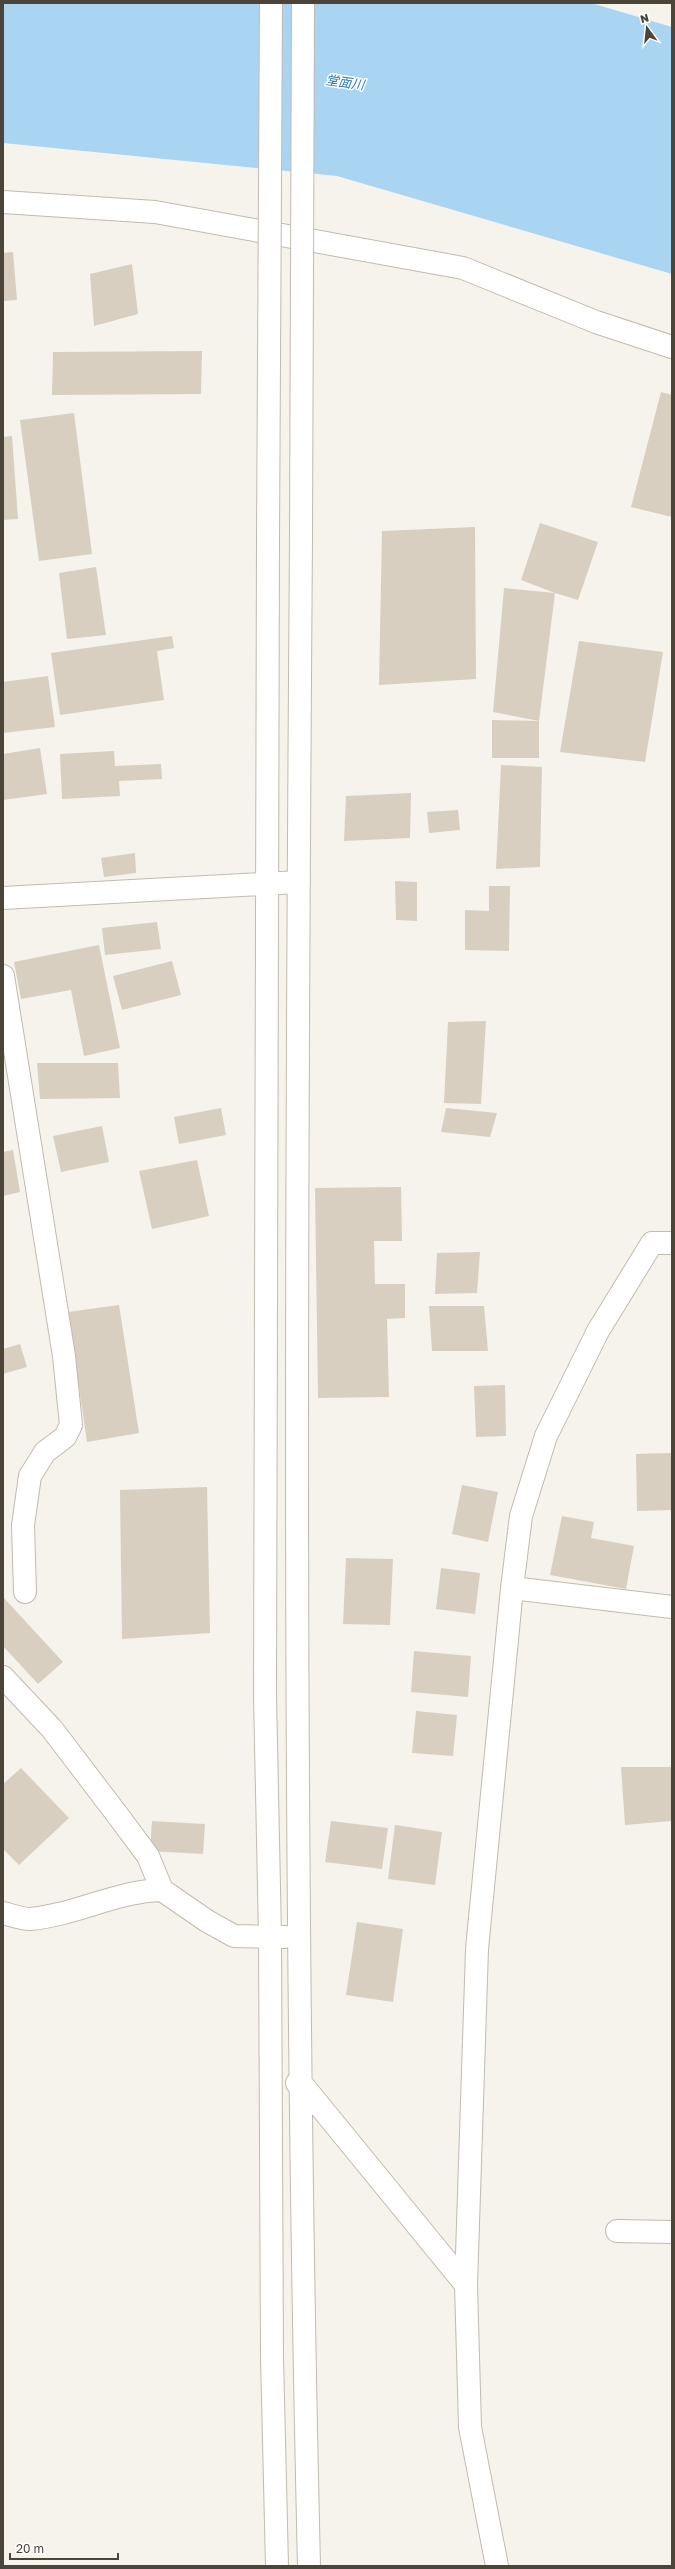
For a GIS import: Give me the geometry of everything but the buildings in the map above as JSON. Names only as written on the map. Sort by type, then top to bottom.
[{"type":"street","points":[[271,3],[265,1695],[270,1936],[272,2357],[276,2566]]},
{"type":"street","points":[[304,3],[298,882],[300,1937],[309,2566]]},
{"type":"street","points":[[3,202],[154,212],[463,268],[596,322],[672,346]]},
{"type":"street","points":[[3,898],[267,882],[298,882]]},
{"type":"street","points":[[3,976],[64,1356],[71,1425],[65,1438],[45,1452],[30,1476],[23,1525],[25,1592]]},
{"type":"street","points":[[497,2566],[470,2427],[466,2285],[477,1949],[512,1588],[521,1516],[546,1436],[598,1331],[652,1243],[672,1243]]},
{"type":"street","points":[[512,1588],[672,1607]]},
{"type":"street","points":[[3,1677],[52,1729],[119,1817],[148,1856],[162,1890],[207,1921],[234,1936],[300,1937]]},
{"type":"street","points":[[3,1913],[29,1919],[112,1900],[138,1891],[162,1890]]},
{"type":"street","points":[[301,2083],[466,2285]]},
{"type":"street","points":[[271,2084],[301,2083]]},
{"type":"street","points":[[617,2231],[672,2232]]},
{"type":"water","name":"堂面川","points":[[3,3],[591,3],[672,27],[672,274],[337,176],[3,143]]}]
